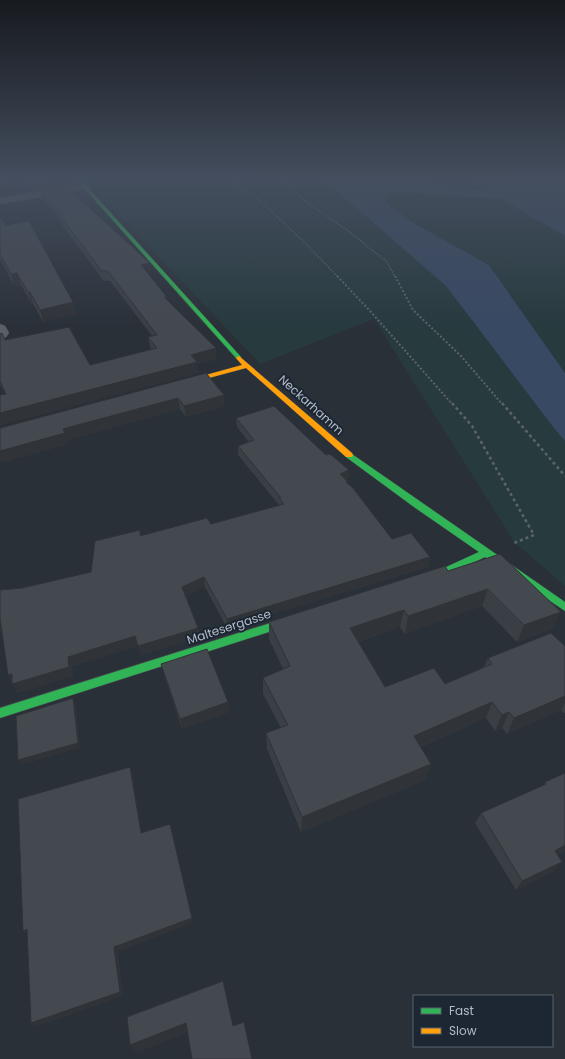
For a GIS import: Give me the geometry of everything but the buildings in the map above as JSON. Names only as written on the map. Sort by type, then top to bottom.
[{"type":"street","name":"Neckarhamm","points":[[122,228],[247,366],[351,457],[417,505],[565,607]]},
{"type":"street","points":[[0,330],[0,334]]},
{"type":"street","points":[[170,387],[247,366]]},
{"type":"street","points":[[409,583],[447,571],[486,552]]},
{"type":"street","name":"Maltesergasse","points":[[0,712],[303,617]]},
{"type":"path","points":[[289,228],[372,313],[472,426],[534,535],[486,552]]},
{"type":"path","points":[[345,228],[387,262],[413,310],[461,356],[565,476]]},
{"type":"green space","points":[[132,228],[380,228],[446,286],[565,441],[565,586],[515,543],[374,319],[260,364]]},
{"type":"green space","points":[[423,228],[565,228],[565,373],[489,265]]},
{"type":"water","points":[[380,228],[423,228],[489,265],[565,373],[565,441],[553,427],[446,286]]},
{"type":"water","points":[[552,228],[565,228],[565,236]]},
{"type":"traffic: fast","points":[[122,228],[239,358]]},
{"type":"traffic: fast","points":[[349,455],[417,505],[565,607]]},
{"type":"traffic: fast","points":[[419,580],[447,571],[487,552]]},
{"type":"traffic: fast","points":[[0,713],[296,619]]},
{"type":"traffic: slow","points":[[239,358],[349,455]]},
{"type":"traffic: slow","points":[[179,384],[247,366]]}]
